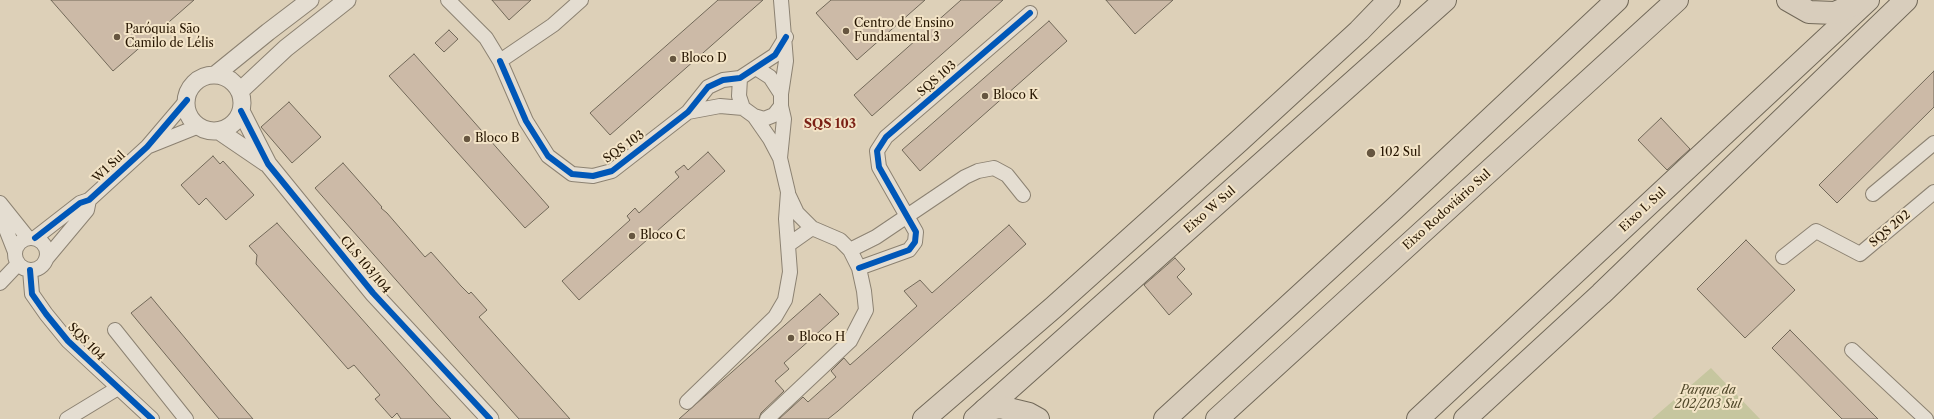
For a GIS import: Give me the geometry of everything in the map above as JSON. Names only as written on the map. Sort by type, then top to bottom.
[{"type":"main road","points":[[924,419],[1054,307],[1239,141],[1359,31],[1389,0]]},
{"type":"main road","name":"Eixo W Sul","points":[[980,414],[1444,0]]},
{"type":"main road","points":[[1165,419],[1394,209],[1616,0]]},
{"type":"main road","name":"Eixo Rodoviário Sul","points":[[1217,419],[1676,0]]},
{"type":"main road","points":[[1788,0],[1809,12],[1835,12],[1864,0]]},
{"type":"main road","name":"Eixo L Sul","points":[[1418,419],[1868,0]]},
{"type":"main road","points":[[1465,419],[1601,294],[1906,0]]},
{"type":"main road","points":[[980,414],[1000,407],[1029,414],[1038,419]]},
{"type":"street","points":[[215,75],[310,0]]},
{"type":"street","points":[[240,91],[286,48],[347,0]]},
{"type":"street","name":"SQS 103","points":[[448,0],[486,38],[500,61],[526,121],[548,156],[572,174],[593,176],[612,171],[688,112],[708,88],[723,80],[740,78],[756,68],[775,55],[786,38]]},
{"type":"street","points":[[500,61],[553,25],[581,0]]},
{"type":"street","points":[[780,158],[784,119],[781,100],[786,61],[786,38],[781,0]]},
{"type":"street","name":"SQS 103","points":[[859,268],[909,250],[915,242],[916,232],[879,167],[877,151],[886,137],[1030,13]]},
{"type":"street","points":[[756,68],[770,77],[781,100]]},
{"type":"street","points":[[215,75],[225,77],[234,83],[240,91],[242,101],[241,111],[236,120],[228,127],[218,130],[208,130],[199,126],[192,119],[187,110],[186,100],[190,90],[196,82],[205,77],[215,75]]},
{"type":"street","points":[[740,78],[739,96],[749,112],[770,139],[780,158],[788,192],[797,213],[812,228],[840,240],[850,250],[859,268],[866,310],[850,341],[768,419]]},
{"type":"street","name":"W1 Sul","points":[[31,238],[80,203],[89,200],[147,147],[186,100]]},
{"type":"street","name":"SQS 103","points":[[688,112],[720,106],[749,112],[764,119],[774,115],[781,100]]},
{"type":"street","name":"CLS 103/104","points":[[241,111],[268,164],[373,293],[490,419]]},
{"type":"street","name":"W1 Sul","points":[[147,147],[199,126]]},
{"type":"street","name":"CLS 103/104","points":[[218,130],[268,164]]},
{"type":"street","points":[[1873,194],[1934,143]]},
{"type":"street","points":[[850,250],[876,237],[965,177],[978,171],[994,168],[1007,175],[1023,195]]},
{"type":"street","points":[[687,402],[775,317],[785,300],[790,272],[786,219],[788,192]]},
{"type":"street","name":"SQS 202","points":[[1783,257],[1816,231],[1860,254],[1934,192]]},
{"type":"street","name":"W1 Sul","points":[[46,259],[87,210],[89,200]]},
{"type":"street","points":[[0,203],[31,238]]},
{"type":"street","name":"SQS 104","points":[[0,214],[21,262],[32,294],[46,314],[68,341],[149,418]]},
{"type":"street","points":[[788,245],[812,228]]},
{"type":"street","points":[[31,238],[41,241],[45,246],[46,259],[42,265],[21,262],[17,245],[22,240],[31,238]]},
{"type":"street","points":[[0,283],[21,262]]},
{"type":"street","points":[[114,330],[186,419]]},
{"type":"street","points":[[1852,350],[1926,419]]},
{"type":"street","points":[[67,419],[118,388]]},
{"type":"green space","name":"Parque da 202/203 Sul","points":[[1711,368],[1760,419],[1652,419]]},
{"type":"building","name":"Paróquia São Camilo de Lélis","points":[[51,0],[194,0],[113,71]]},
{"type":"building","points":[[492,0],[531,0],[509,20]]},
{"type":"building","name":"Bloco D","points":[[718,0],[763,0],[610,135],[590,113]]},
{"type":"building","points":[[831,0],[925,0],[857,60],[816,13]]},
{"type":"building","points":[[961,0],[1003,0],[872,116],[854,95]]},
{"type":"building","points":[[1106,0],[1173,0],[1135,34]]},
{"type":"building","name":"Bloco K","points":[[1049,21],[1067,41],[920,171],[902,150]]},
{"type":"building","points":[[449,30],[458,39],[444,52],[435,43]]},
{"type":"building","name":"Bloco B","points":[[414,54],[549,207],[525,228],[389,76]]},
{"type":"building","points":[[1934,71],[1934,107],[1837,203],[1819,185]]},
{"type":"building","points":[[289,102],[321,137],[292,163],[261,127]]},
{"type":"building","points":[[1661,118],[1690,149],[1667,170],[1638,140]]},
{"type":"building","name":"Bloco C","points":[[708,152],[725,171],[579,300],[562,281],[630,220],[627,216],[635,208],[639,213],[679,177],[675,172],[684,165],[688,170]]},
{"type":"building","points":[[213,156],[220,164],[223,161],[254,195],[226,220],[206,198],[199,205],[181,185]]},
{"type":"building","points":[[343,163],[425,257],[431,252],[461,286],[469,294],[471,292],[487,310],[479,317],[570,419],[519,419],[463,356],[315,188]]},
{"type":"building","points":[[277,223],[451,419],[401,419],[397,413],[392,418],[375,399],[380,395],[354,365],[348,369],[256,264],[257,255],[249,246]]},
{"type":"building","points":[[1009,225],[1026,244],[838,411],[828,419],[779,419],[803,397],[808,402],[836,377],[831,371],[844,358],[850,365],[917,306],[904,291],[920,280],[932,293]]},
{"type":"building","points":[[1746,240],[1795,290],[1745,338],[1697,289]]},
{"type":"building","points":[[1175,258],[1185,269],[1177,277],[1192,294],[1169,315],[1144,285]]},
{"type":"building","name":"Bloco H","points":[[820,294],[839,314],[784,363],[789,369],[775,381],[784,391],[761,413],[759,419],[679,419]]},
{"type":"building","points":[[151,297],[253,419],[219,419],[131,313]]},
{"type":"building","points":[[1790,330],[1878,419],[1842,419],[1772,348]]},
{"type":"cycle path","points":[[859,268],[909,250],[915,242],[916,232],[879,167],[877,151],[886,137],[1030,13]]},
{"type":"cycle path","points":[[500,61],[526,121],[548,156],[572,174],[593,176],[612,171],[688,112],[708,87],[723,80],[740,78],[775,55],[786,37]]},
{"type":"cycle path","points":[[35,238],[80,203],[89,200],[147,147],[187,100]]},
{"type":"cycle path","points":[[241,111],[268,164],[373,293],[490,419]]},
{"type":"cycle path","points":[[30,270],[32,294],[68,341],[152,419]]},
{"type":"place","name":"Centro de Ensino Fundamental 3","points":[[846,31]]},
{"type":"place","name":"Paróquia São Camilo de Lélis","points":[[117,37]]},
{"type":"place","name":"Bloco D","points":[[673,59]]},
{"type":"place","name":"Bloco K","points":[[985,96]]},
{"type":"place","name":"Bloco B","points":[[467,139]]},
{"type":"place","name":"102 Sul","points":[[1371,153]]},
{"type":"place","name":"Bloco C","points":[[632,236]]},
{"type":"place","name":"Bloco H","points":[[791,338]]},
{"type":"district","name":"SQS 103","points":[[830,124]]}]
